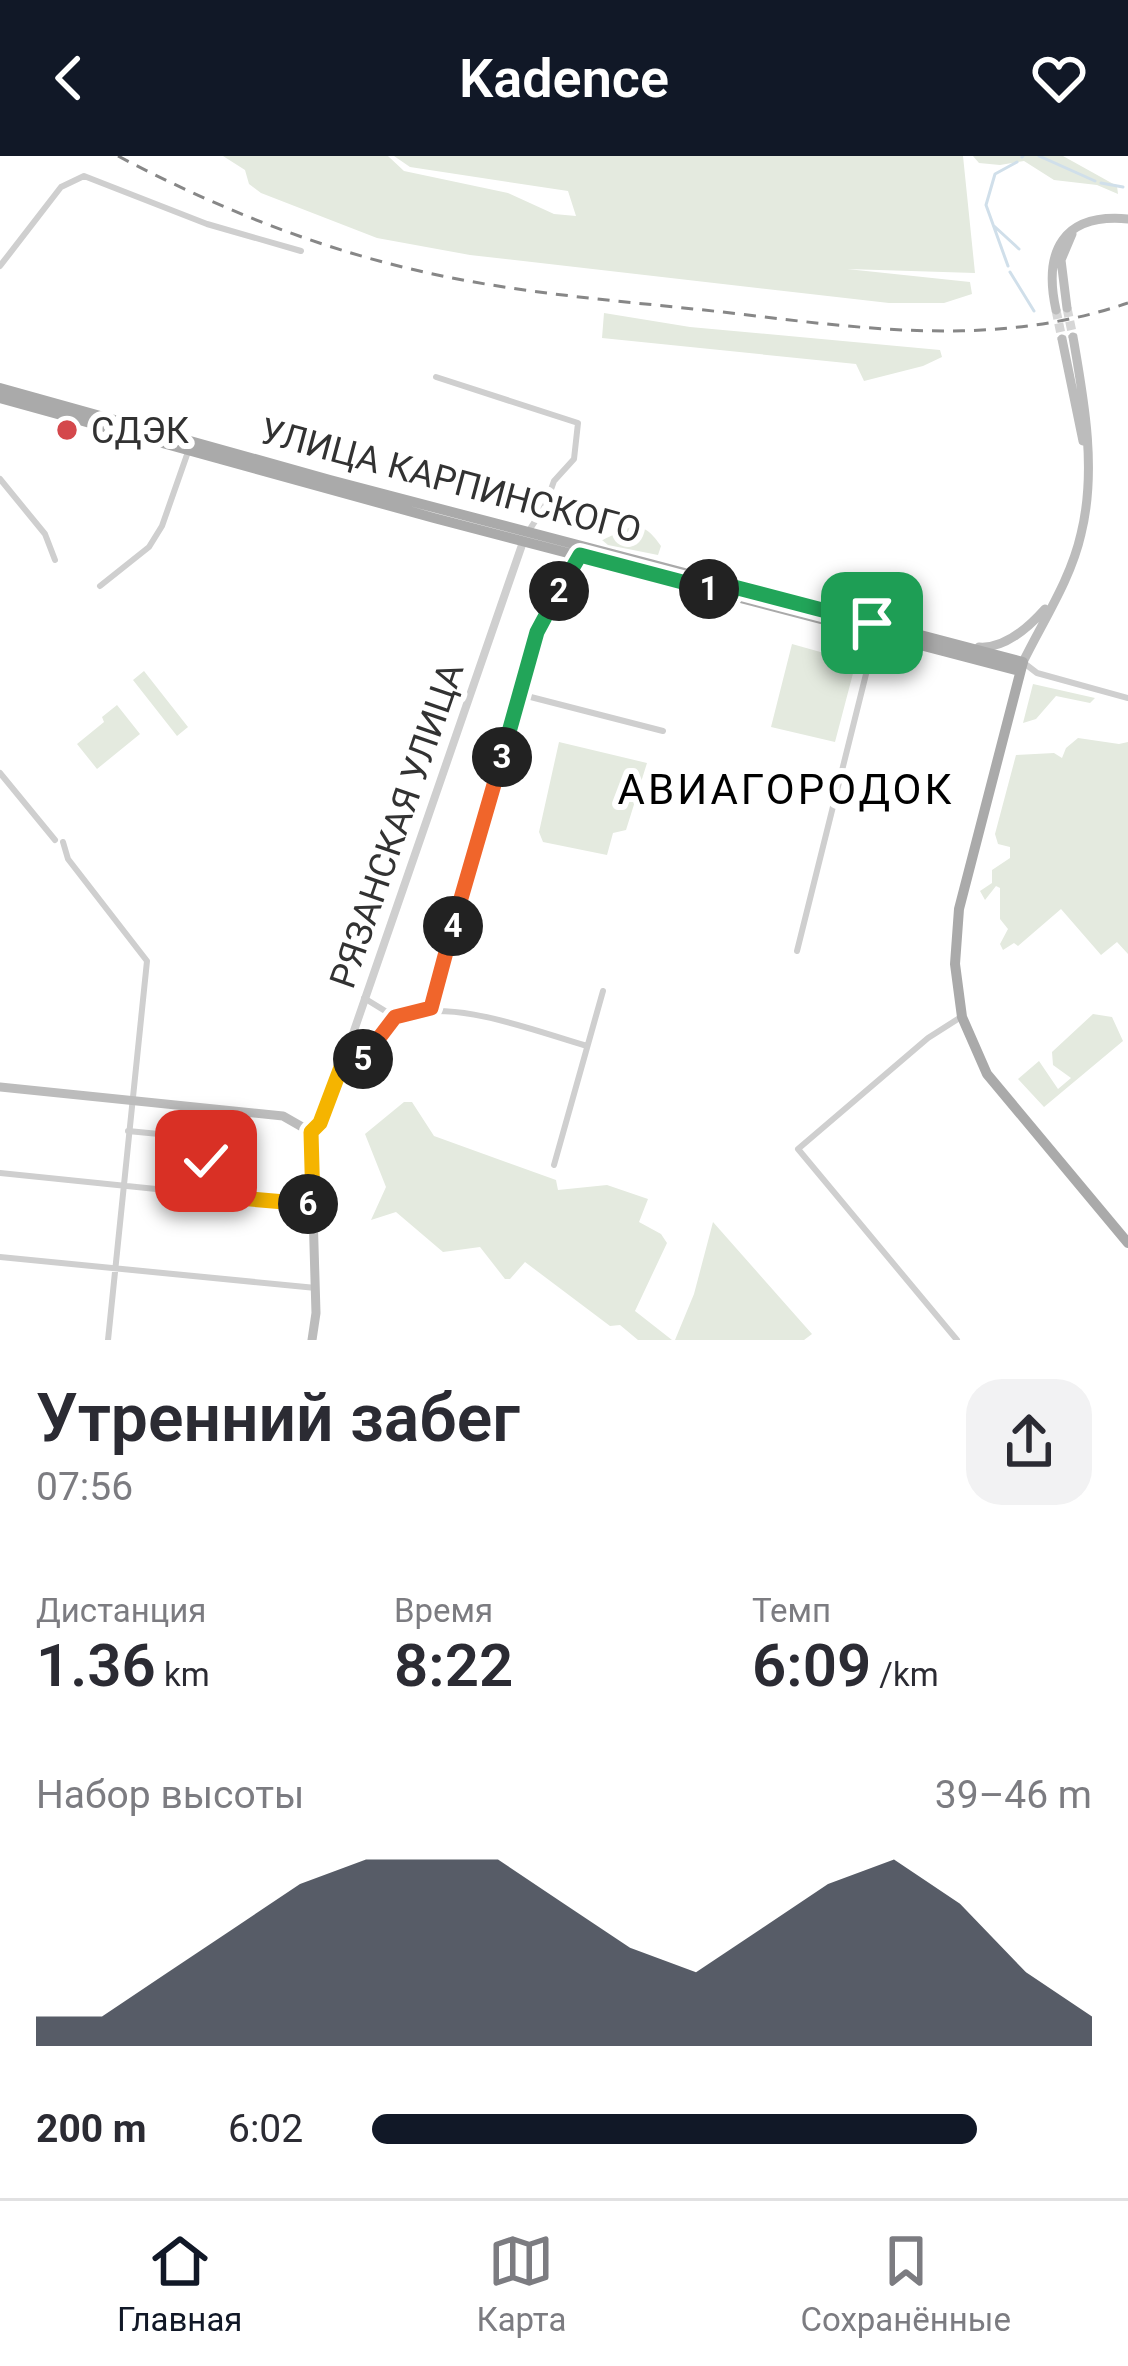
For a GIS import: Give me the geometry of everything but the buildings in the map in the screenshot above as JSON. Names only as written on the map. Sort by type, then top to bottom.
[{"type":"main road","points":[[1061,309],[1050,280],[1052,260],[1062,240],[1085,223],[1128,218]]},
{"type":"main road","points":[[1067,338],[1084,403],[1087,464],[1082,531],[1022,667],[958,909],[954,944],[962,1017],[987,1074],[1128,1243]]},
{"type":"main road","name":"УЛИЦА КАРПИНСКОГО","points":[[0,388],[428,510],[1022,667]]},
{"type":"main road","name":"УЛИЦА КАРПИНСКОГО","points":[[0,398],[103,420]]},
{"type":"main road","name":"УЛИЦА КАРПИНСКОГО","points":[[526,536],[580,555],[710,585]]},
{"type":"main road","points":[[959,645],[995,646],[1035,620],[1056,595]]},
{"type":"main road","name":"УЛИЦА КАРПИНСКОГО","points":[[878,629],[959,645],[1022,667]]},
{"type":"main road","points":[[0,1087],[283,1115],[311,1132]]},
{"type":"main road","name":"РЯЗАНСКАЯ УЛИЦА","points":[[311,1132],[316,1288],[312,1340]]},
{"type":"street","points":[[0,266],[61,187],[84,176],[207,224],[301,250]]},
{"type":"street","points":[[436,377],[578,423],[574,459],[554,481],[526,536]]},
{"type":"street","points":[[100,586],[149,548],[190,444]]},
{"type":"street","points":[[0,479],[45,534],[55,560]]},
{"type":"street","name":"РЯЗАНСКАЯ УЛИЦА","points":[[311,1132],[320,1123],[343,1062],[526,536]]},
{"type":"street","points":[[431,1008],[537,632],[580,555]]},
{"type":"street","points":[[797,951],[878,629]]},
{"type":"street","points":[[1022,667],[1128,698]]},
{"type":"street","points":[[519,694],[663,730]]},
{"type":"street","points":[[0,773],[59,841],[147,962],[108,1340]]},
{"type":"street","points":[[554,1165],[603,992]]},
{"type":"street","points":[[364,998],[395,1017]]},
{"type":"street","points":[[343,1062],[359,1061],[395,1017],[431,1008],[449,1015],[472,1013],[587,1046]]},
{"type":"street","points":[[956,1340],[798,1149],[928,1038],[962,1017]]},
{"type":"street","points":[[128,1131],[190,1137]]},
{"type":"street","points":[[173,1159],[206,1161],[203,1195]]},
{"type":"street","points":[[0,1174],[313,1205]]},
{"type":"street","points":[[0,1257],[316,1288]]},
{"type":"shaded area","points":[[223,156],[388,156],[404,171],[508,193],[554,214],[576,216],[568,191],[410,167],[394,156],[963,156],[975,273],[847,269],[970,282],[972,294],[944,303],[889,303],[470,255],[377,238],[261,193],[249,184],[245,170]]},
{"type":"shaded area","points":[[973,156],[1063,156],[1117,186],[1118,194],[1097,185],[1054,180],[1024,161],[979,163]]},
{"type":"shaded area","points":[[604,313],[690,327],[940,350],[942,357],[864,381],[856,364],[602,338]]},
{"type":"shaded area","points":[[633,526],[655,538],[661,546],[658,555],[602,540]]},
{"type":"shaded area","points":[[792,644],[856,662],[835,742],[771,727]]},
{"type":"shaded area","points":[[144,671],[188,727],[177,736],[133,680]]},
{"type":"shaded area","points":[[1033,684],[1095,698],[1090,703],[1056,696],[1036,719],[1023,723]]},
{"type":"shaded area","points":[[117,705],[140,734],[97,769],[77,744]]},
{"type":"shaded area","points":[[1078,738],[1128,742],[1128,954],[1117,942],[1101,955],[1061,909],[1018,946],[1014,943],[1003,950],[1000,944],[1008,929],[1000,919],[1000,888],[996,886],[985,900],[980,891],[992,883],[992,870],[1010,858],[1010,847],[998,844],[995,834],[1016,755],[1054,753],[1062,758]]},
{"type":"shaded area","points":[[559,742],[647,763],[626,830],[613,833],[607,855],[543,842],[539,832]]},
{"type":"shaded area","points":[[1093,1014],[1112,1017],[1123,1041],[1044,1107],[1018,1079],[1039,1061],[1058,1089],[1071,1078],[1053,1065],[1052,1052]]},
{"type":"shaded area","points":[[404,1102],[412,1102],[434,1136],[556,1180],[558,1190],[607,1185],[648,1199],[639,1222],[661,1234],[667,1243],[635,1311],[672,1340],[638,1340],[620,1325],[610,1326],[525,1262],[505,1279],[480,1247],[443,1252],[396,1212],[371,1220],[386,1187],[365,1134]]},
{"type":"shaded area","points":[[713,1222],[812,1334],[804,1340],[675,1340],[694,1294]]},
{"type":"waterway","points":[[1039,156],[1095,181]]},
{"type":"waterway","points":[[1008,266],[986,205],[995,174],[1017,162]]},
{"type":"waterway","points":[[1101,183],[1123,187]]},
{"type":"waterway","points":[[994,226],[1019,249]]},
{"type":"waterway","points":[[1010,272],[1034,311]]},
{"type":"tunnel","points":[[1067,308],[1073,337]]},
{"type":"tunnel","points":[[1056,310],[1062,339]]},
{"type":"railway","points":[[118,156],[229,209],[344,251],[461,280],[535,291],[926,331],[1027,326],[1128,303]]},
{"type":"place","name":"СДЭК","points":[[67,430]]},
{"type":"district","name":"АВИАГОРОДОК","points":[[786,789]]},
{"type":"route","points":[[206,1161],[203,1195],[313,1205],[311,1132],[320,1123],[343,1062],[359,1061],[369,1053],[395,1017],[431,1008],[537,632],[580,555],[731,595],[734,587],[872,623]]}]
